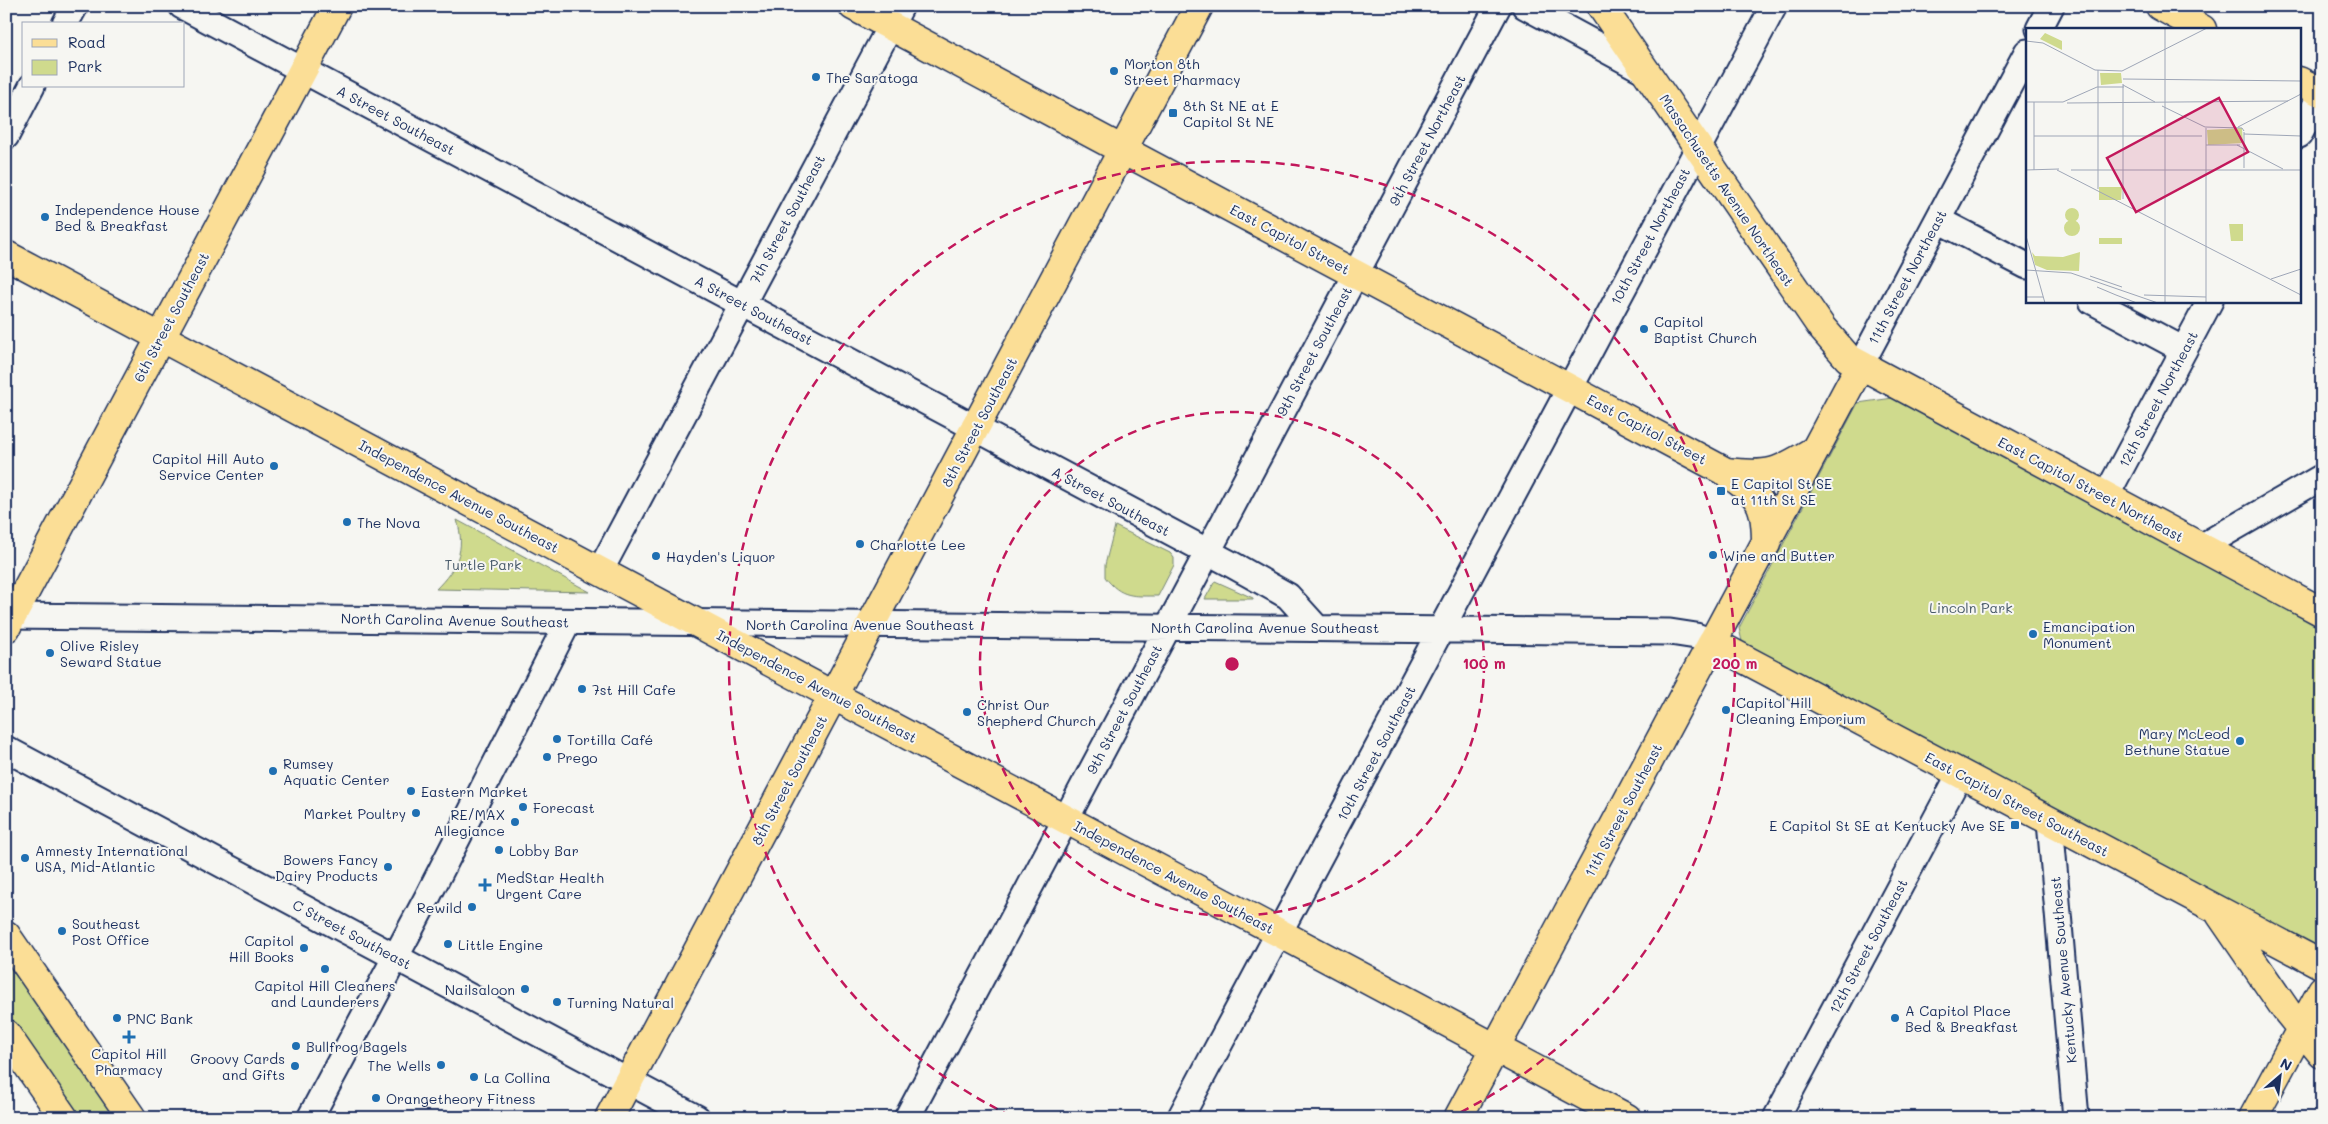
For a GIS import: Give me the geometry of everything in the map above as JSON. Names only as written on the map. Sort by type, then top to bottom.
[{"type":"main road","name":"6th Street Southeast","points":[[8,616],[337,6]]},
{"type":"main road","name":"East Capitol Street","points":[[853,6],[896,16],[1123,150],[1726,472]]},
{"type":"main road","name":"8th Street Southeast","points":[[609,1118],[1199,6]]},
{"type":"main road","name":"Massachusetts Avenue Northeast","points":[[1601,6],[1822,328],[1840,352],[1860,366]]},
{"type":"main road","points":[[2160,6],[2200,28]]},
{"type":"main road","points":[[2300,81],[2322,93]]},
{"type":"main road","name":"Independence Avenue Southeast","points":[[6,255],[1627,1118]]},
{"type":"main road","name":"11th Street Northeast","points":[[1788,502],[1860,366]]},
{"type":"main road","name":"East Capitol Street Northeast","points":[[1860,366],[2322,612]]},
{"type":"main road","points":[[1726,472],[1755,475],[1772,474],[1815,450]]},
{"type":"main road","points":[[1726,472],[1759,499],[1766,516],[1766,544]]},
{"type":"main road","name":"11th Street Southeast","points":[[1458,1118],[1788,502]]},
{"type":"main road","name":"East Capitol Street Southeast","points":[[1712,642],[2322,965]]},
{"type":"main road","points":[[2218,910],[2286,1010],[2322,1054]]},
{"type":"main road","points":[[6,935],[132,1118]]},
{"type":"main road","points":[[2253,1118],[2322,990]]},
{"type":"main road","points":[[6,1034],[64,1118]]},
{"type":"street","points":[[66,22],[75,6]]},
{"type":"street","name":"A Street Southeast","points":[[182,6],[1288,596],[1316,627]]},
{"type":"street","name":"9th Street Northeast","points":[[1355,274],[1498,6]]},
{"type":"street","points":[[1525,6],[1645,71]]},
{"type":"street","name":"10th Street Northeast","points":[[1570,388],[1774,6]]},
{"type":"street","points":[[2040,28],[2051,6]]},
{"type":"street","name":"7th Street Southeast","points":[[600,571],[896,16]]},
{"type":"street","name":"11th Street Northeast","points":[[1860,366],[2026,54]]},
{"type":"street","points":[[6,136],[31,88]]},
{"type":"street","points":[[2300,133],[2322,93]]},
{"type":"street","points":[[1938,220],[2026,265]]},
{"type":"street","name":"9th Street Southeast","points":[[907,1118],[1355,274]]},
{"type":"street","points":[[2094,302],[2184,350]]},
{"type":"street","name":"12th Street Northeast","points":[[2106,496],[2209,302]]},
{"type":"street","name":"10th Street Southeast","points":[[1180,1118],[1443,629],[1570,388]]},
{"type":"street","points":[[2201,547],[2322,476]]},
{"type":"street","name":"North Carolina Avenue Southeast","points":[[8,616],[1316,627],[1670,632],[1696,636],[1712,642]]},
{"type":"street","points":[[310,1118],[568,622]]},
{"type":"street","name":"C Street Southeast","points":[[6,749],[697,1118]]},
{"type":"street","name":"12th Street Southeast","points":[[1776,1118],[1960,774]]},
{"type":"street","name":"Kentucky Avenue Southeast","points":[[2050,822],[2076,1118]]},
{"type":"green space","name":"Lincoln Park","points":[[1893,398],[2322,626],[2322,946],[2306,953],[1745,655],[1739,628],[1858,403]]},
{"type":"green space","name":"Turtle Park","points":[[457,520],[590,592],[436,589],[449,574],[458,558],[460,531]]},
{"type":"green space","points":[[1115,526],[1170,553],[1174,558],[1174,565],[1158,596],[1134,596],[1122,592],[1105,577],[1105,565]]},
{"type":"green space","points":[[1215,581],[1253,598],[1253,599],[1205,599]]},
{"type":"green space","points":[[6,958],[116,1118],[76,1118],[6,1015]]},
{"type":"place","name":"Morton 8th Street Pharmacy","points":[[1114,71]]},
{"type":"place","name":"The Saratoga","points":[[816,77]]},
{"type":"place","name":"8th St NE at E Capitol St NE","points":[[1173,113]]},
{"type":"place","name":"Independence House Bed & Breakfast","points":[[45,217]]},
{"type":"place","name":"Capitol Baptist Church","points":[[1644,329]]},
{"type":"place","name":"Capitol Hill Auto Service Center","points":[[274,466]]},
{"type":"place","name":"E Capitol St SE at 11th St SE","points":[[1721,491]]},
{"type":"place","name":"The Nova","points":[[347,522]]},
{"type":"place","name":"Charlotte Lee","points":[[860,544]]},
{"type":"place","name":"Wine and Butter","points":[[1713,555]]},
{"type":"place","name":"Hayden's Liquor","points":[[656,556]]},
{"type":"place","name":"Emancipation Monument","points":[[2033,634]]},
{"type":"place","name":"Olive Risley Seward Statue","points":[[50,653]]},
{"type":"place","name":"7st Hill Cafe","points":[[582,689]]},
{"type":"place","name":"Capitol Hill Cleaning Emporium","points":[[1726,710]]},
{"type":"place","name":"Christ Our Shepherd Church","points":[[967,712]]},
{"type":"place","name":"Tortilla Café","points":[[557,739]]},
{"type":"place","name":"Mary McLeod Bethune Statue","points":[[2240,741]]},
{"type":"place","name":"Prego","points":[[547,757]]},
{"type":"place","name":"Rumsey Aquatic Center","points":[[273,771]]},
{"type":"place","name":"Eastern Market","points":[[411,791]]},
{"type":"place","name":"Forecast","points":[[523,807]]},
{"type":"place","name":"Market Poultry","points":[[416,813]]},
{"type":"place","name":"RE/MAX Allegiance","points":[[515,822]]},
{"type":"place","name":"E Capitol St SE at Kentucky Ave SE","points":[[2015,825]]},
{"type":"place","name":"Lobby Bar","points":[[499,850]]},
{"type":"place","name":"Amnesty International USA, Mid-Atlantic","points":[[25,858]]},
{"type":"place","name":"Bowers Fancy Dairy Products","points":[[388,867]]},
{"type":"place","name":"MedStar Health Urgent Care","points":[[485,885]]},
{"type":"place","name":"Rewild","points":[[472,907]]},
{"type":"place","name":"Southeast Post Office","points":[[62,931]]},
{"type":"place","name":"Little Engine","points":[[448,944]]},
{"type":"place","name":"Capitol Hill Books","points":[[304,948]]},
{"type":"place","name":"Capitol Hill Cleaners and Launderers","points":[[325,969]]},
{"type":"place","name":"Nailsaloon","points":[[525,989]]},
{"type":"place","name":"Turning Natural","points":[[557,1002]]},
{"type":"place","name":"PNC Bank","points":[[117,1018]]},
{"type":"place","name":"A Capitol Place Bed & Breakfast","points":[[1895,1018]]},
{"type":"place","name":"Capitol Hill Pharmacy","points":[[129,1037]]},
{"type":"place","name":"Bullfrog Bagels","points":[[296,1046]]},
{"type":"place","name":"The Wells","points":[[441,1065]]},
{"type":"place","name":"Groovy Cards and Gifts","points":[[295,1066]]},
{"type":"place","name":"La Collina","points":[[474,1077]]},
{"type":"place","name":"Orangetheory Fitness","points":[[376,1098]]}]
